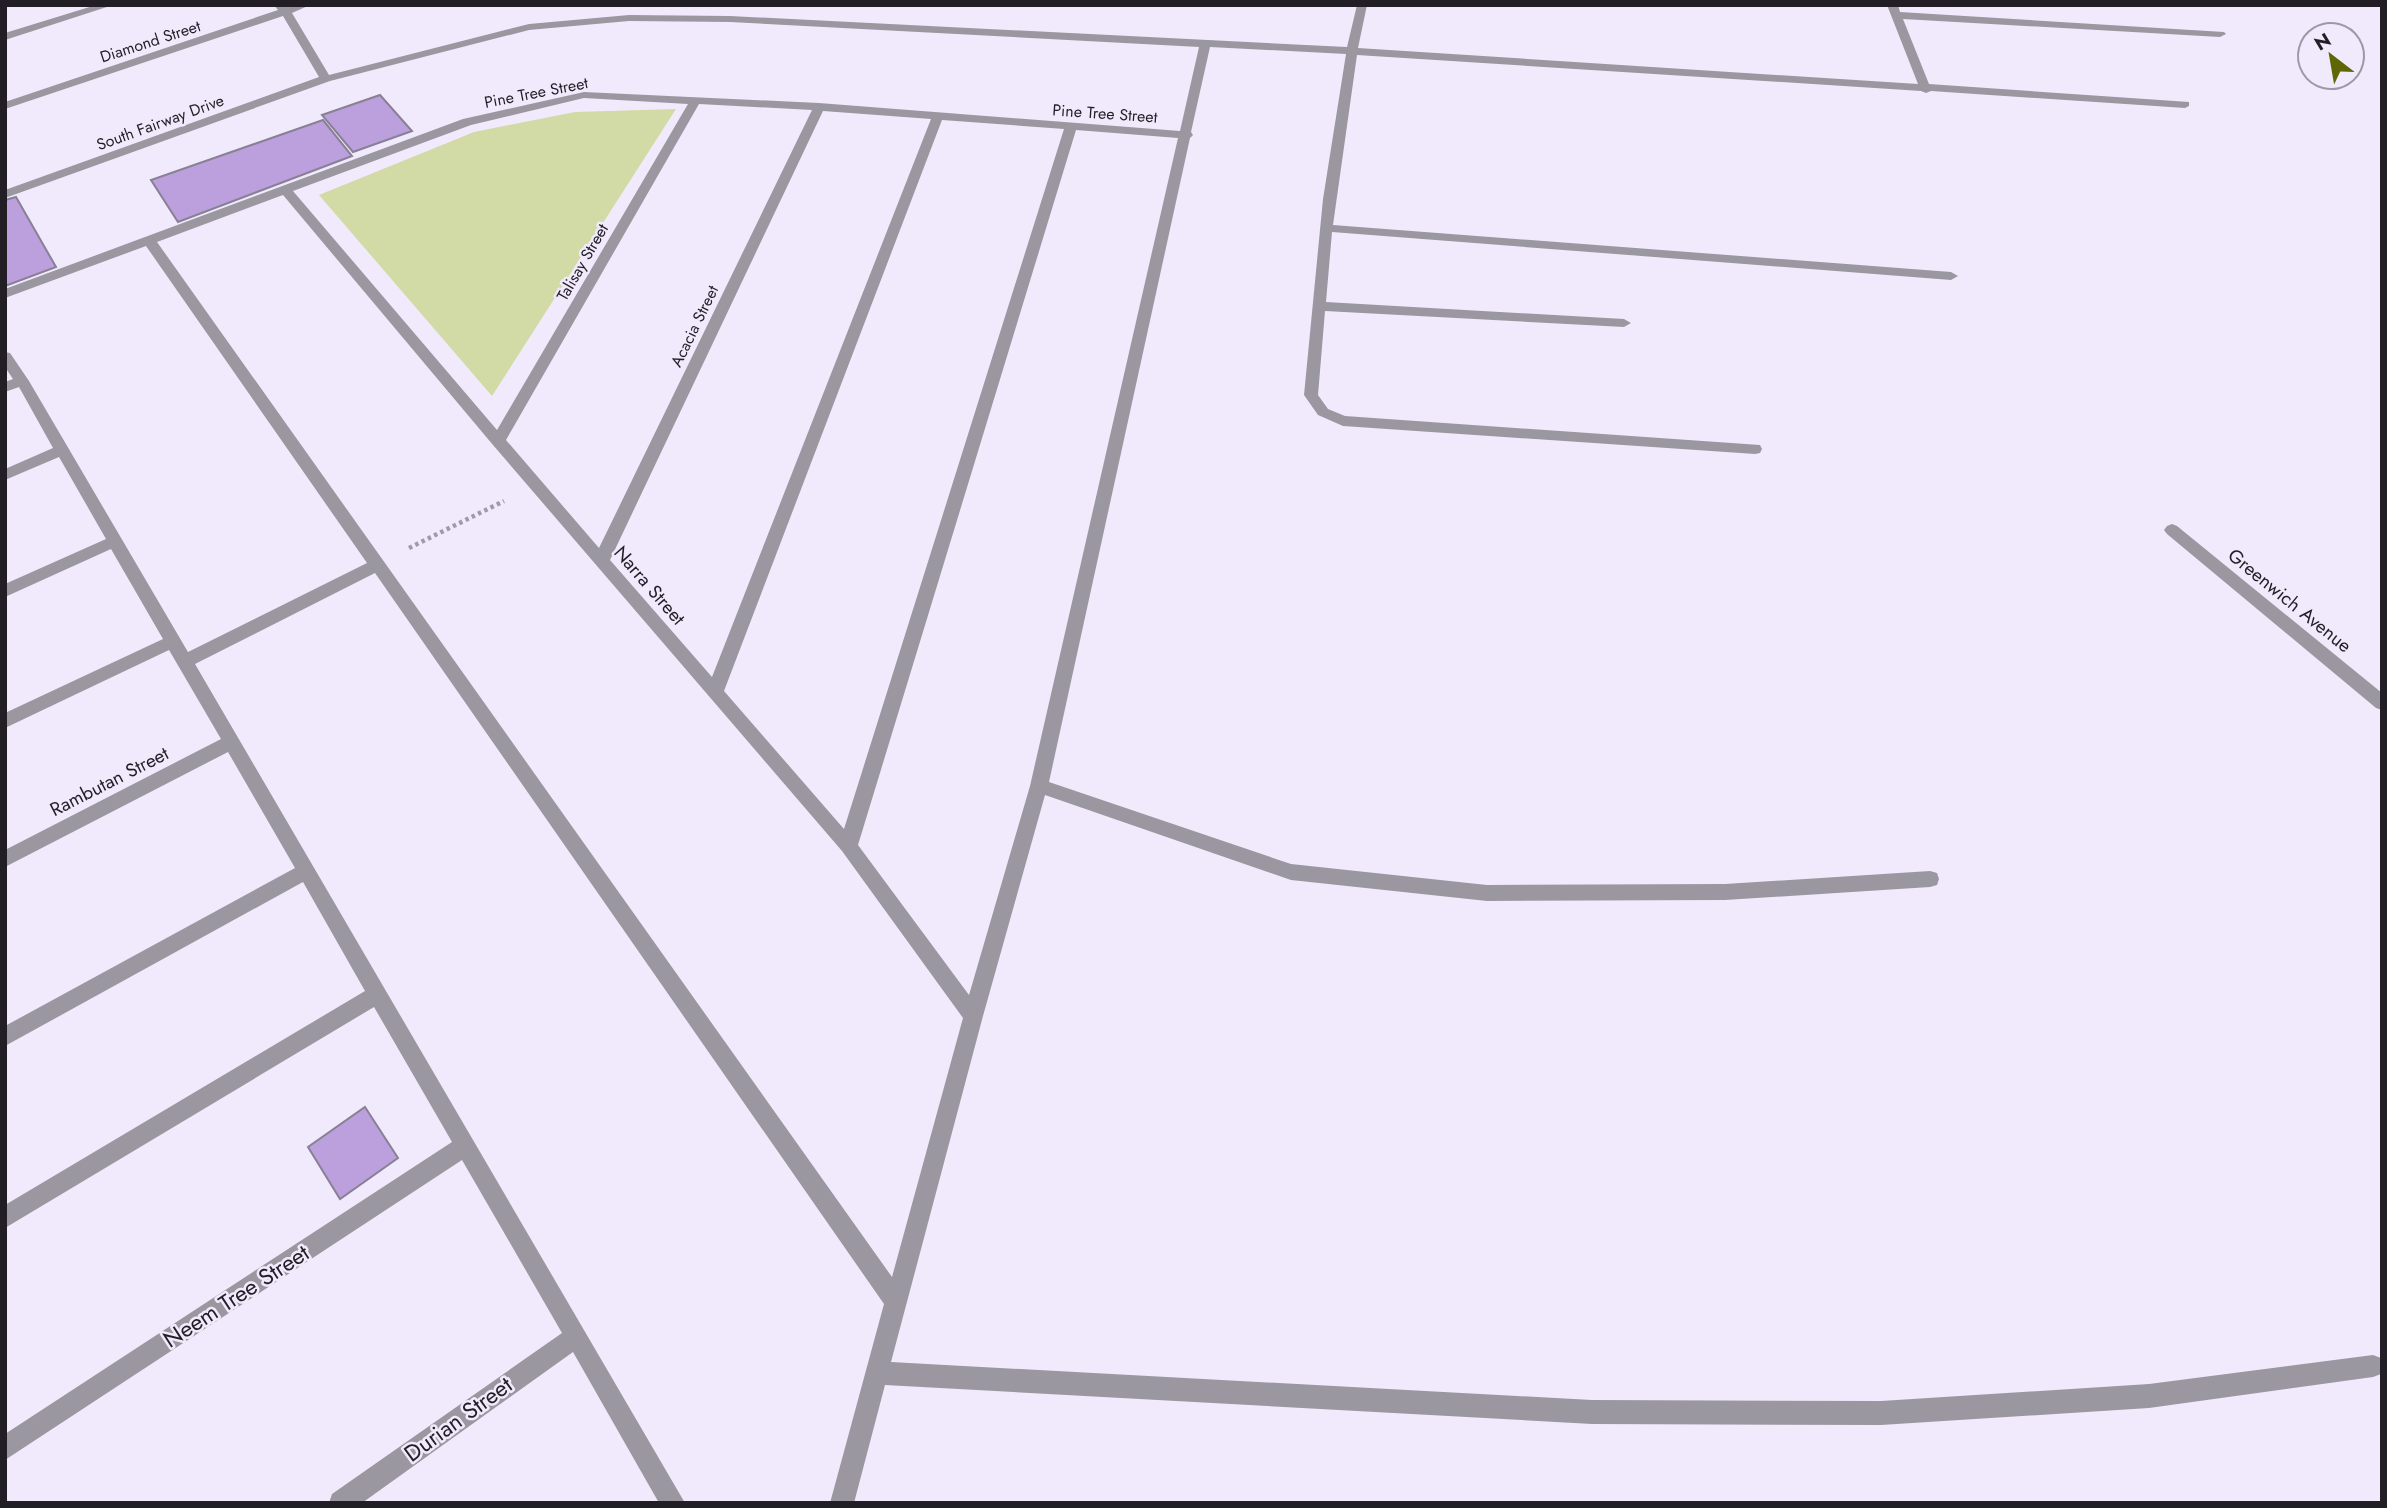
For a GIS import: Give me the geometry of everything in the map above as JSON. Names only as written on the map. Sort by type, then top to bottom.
[{"type":"street","points":[[5,37],[108,5]]},
{"type":"street","name":"Diamond Street","points":[[5,106],[282,9],[305,5]]},
{"type":"street","points":[[1362,5],[1351,51],[1326,228],[1311,395],[1323,412],[1342,421],[1755,449]]},
{"type":"street","points":[[282,9],[326,79]]},
{"type":"street","points":[[1927,90],[1894,10],[2220,34]]},
{"type":"street","name":"South Fairway Drive","points":[[5,194],[326,79],[529,27],[629,18],[730,19],[1351,51],[1927,90],[2185,104]]},
{"type":"street","points":[[842,1503],[973,1016],[1039,786],[1187,135],[1205,44]]},
{"type":"street","name":"Pine Tree Street","points":[[5,295],[467,122],[584,95],[819,107],[1187,135]]},
{"type":"street","name":"Talisay Street","points":[[498,441],[695,101]]},
{"type":"street","name":"Acacia Street","points":[[601,561],[819,107]]},
{"type":"street","points":[[715,692],[938,116]]},
{"type":"street","points":[[848,846],[1071,126]]},
{"type":"street","name":"Narra Street","points":[[286,190],[498,441],[848,846],[973,1016]]},
{"type":"street","points":[[1326,228],[1951,276]]},
{"type":"street","points":[[150,242],[895,1300]]},
{"type":"street","points":[[1319,306],[1624,323]]},
{"type":"street","points":[[5,356],[14,384],[62,450],[673,1503]]},
{"type":"street","points":[[5,475],[62,450]]},
{"type":"street","name":"Greenwich Avenue","points":[[2172,530],[2379,697]]},
{"type":"street","points":[[5,591],[115,541]]},
{"type":"street","points":[[185,661],[377,565]]},
{"type":"street","points":[[5,721],[173,641]]},
{"type":"street","name":"Rambutan Street","points":[[5,859],[231,742]]},
{"type":"street","points":[[1039,786],[1291,872],[1487,893],[1725,892],[1930,879]]},
{"type":"street","points":[[5,1037],[306,871]]},
{"type":"street","points":[[5,1217],[378,995]]},
{"type":"street","name":"Neem Tree Street","points":[[5,1448],[466,1145]]},
{"type":"street","name":"Durian Street","points":[[341,1503],[576,1336]]},
{"type":"street","points":[[876,1373],[1592,1412],[1881,1413],[2149,1396],[2373,1366]]},
{"type":"path","points":[[377,565],[536,485]]},
{"type":"green space","points":[[676,109],[492,396],[319,195],[474,132],[575,112]]},
{"type":"building","points":[[380,95],[412,131],[353,152],[322,115]]},
{"type":"building","points":[[323,120],[352,156],[178,222],[151,180]]},
{"type":"building","points":[[16,197],[56,267],[5,286],[5,200]]},
{"type":"building","points":[[365,1107],[398,1158],[340,1199],[308,1147]]}]
